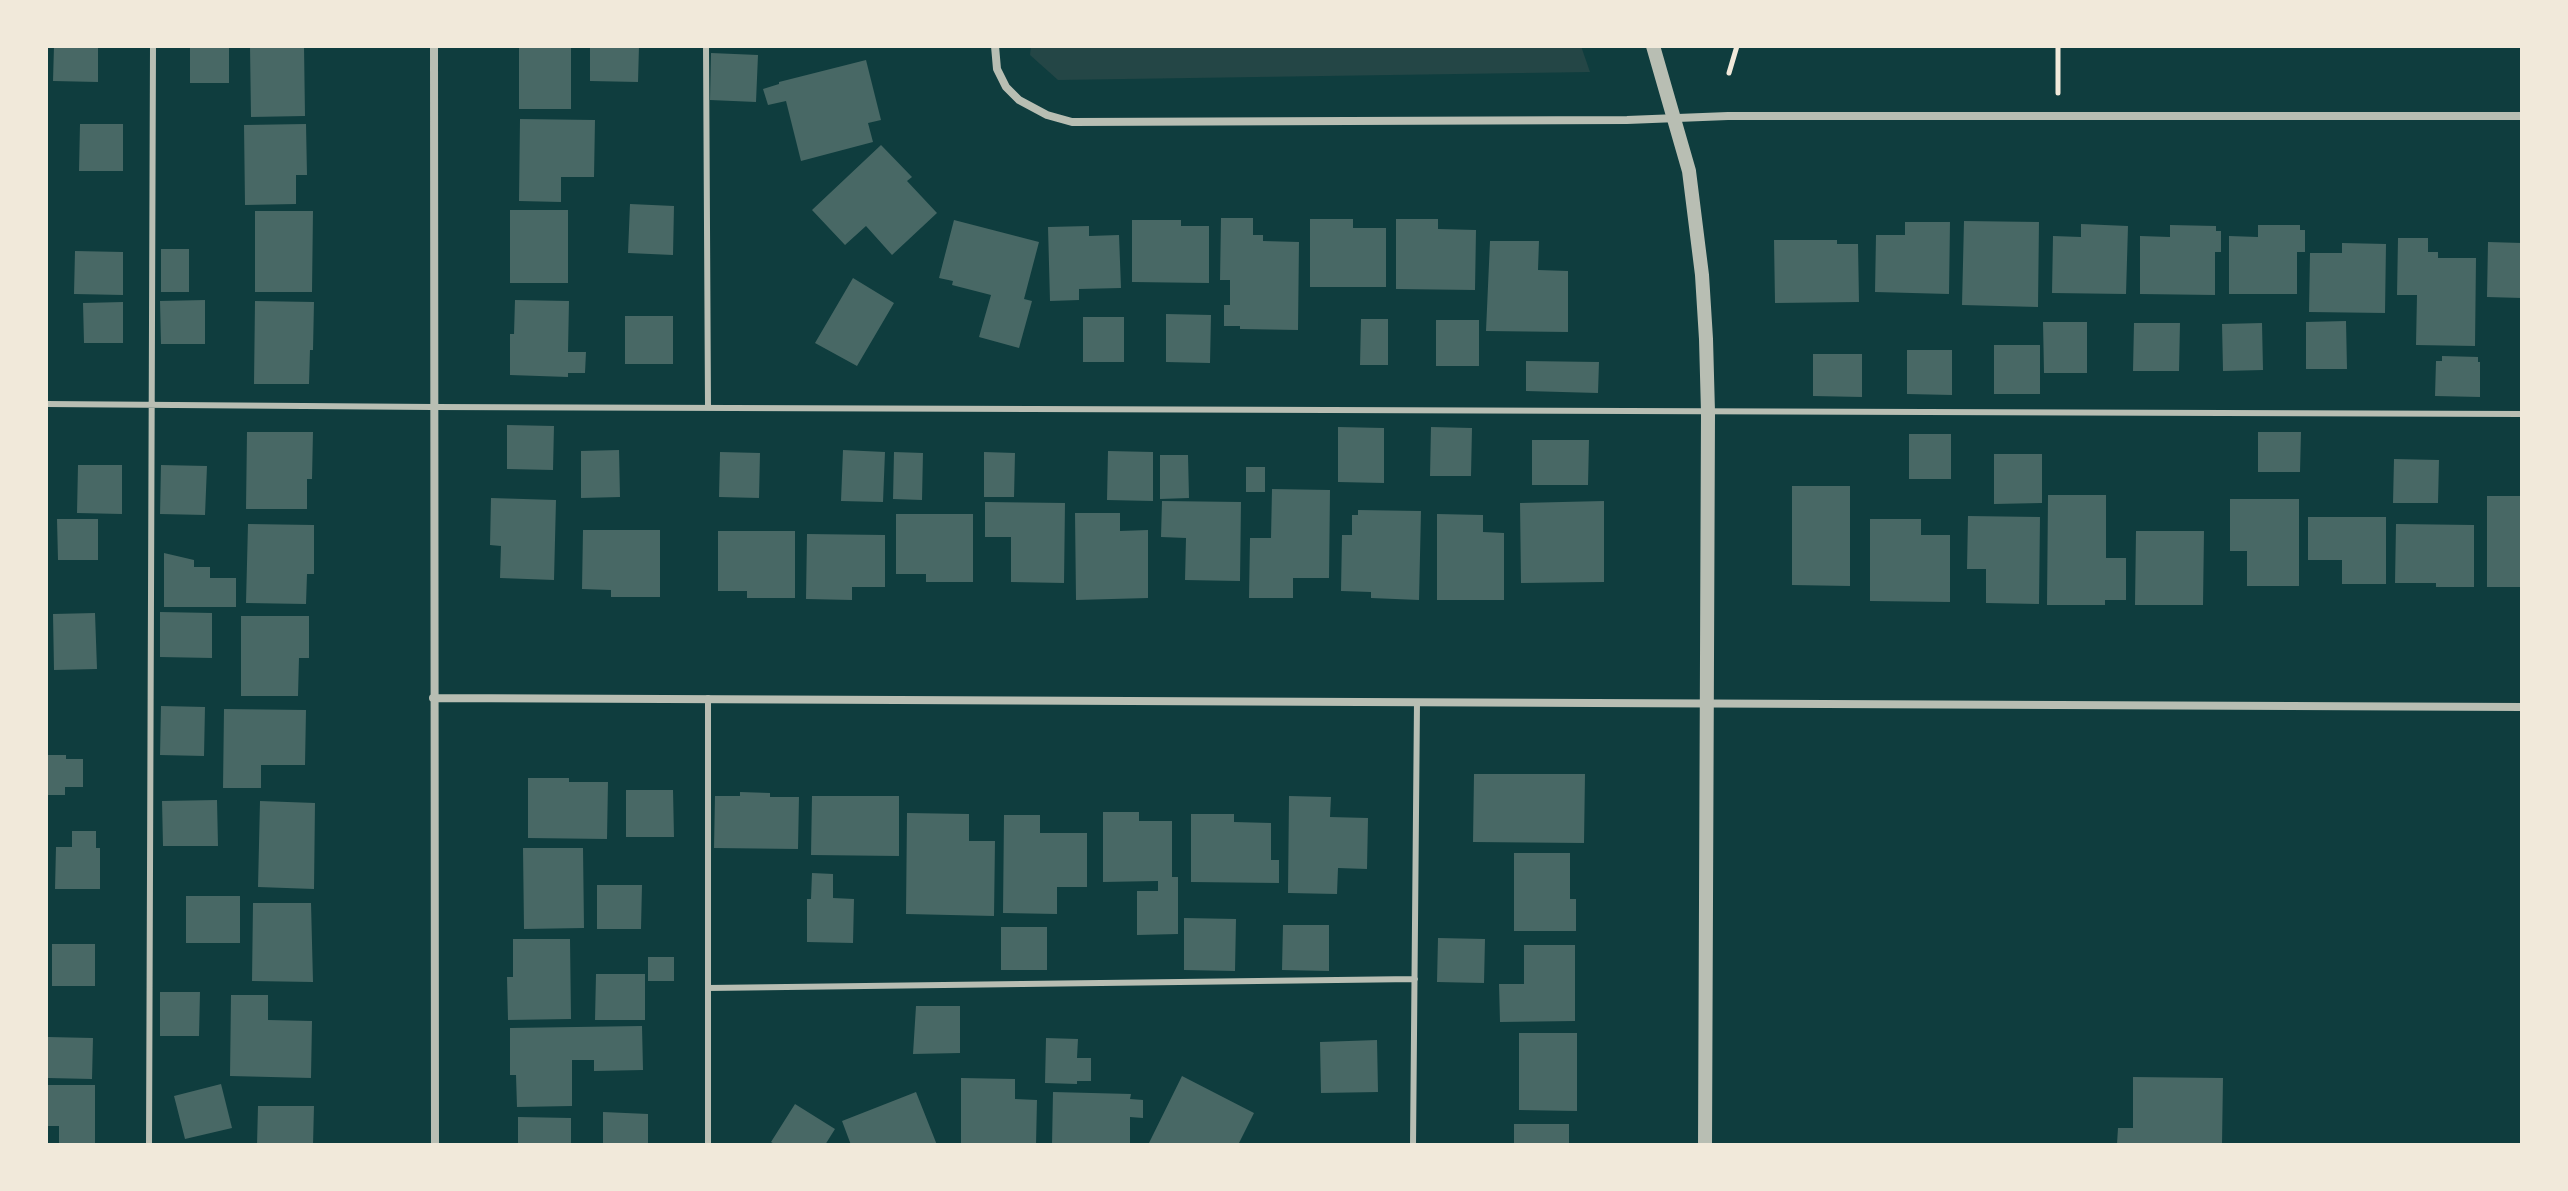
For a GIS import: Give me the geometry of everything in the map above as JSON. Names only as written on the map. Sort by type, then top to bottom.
[{"type":"street","points":[[434,46],[435,1145]]},
{"type":"street","points":[[995,46],[997,69],[1006,87],[1019,100],[1047,115],[1072,122],[1675,119],[1728,116],[2522,116]]},
{"type":"street","points":[[1653,46],[1689,171],[1702,275],[1708,412],[1705,1145]]},
{"type":"street","points":[[433,698],[2522,707]]},
{"type":"lane","points":[[149,1145],[153,46]]},
{"type":"lane","points":[[706,46],[708,407]]},
{"type":"lane","points":[[46,404],[2522,414]]},
{"type":"lane","points":[[708,698],[708,1145]]},
{"type":"lane","points":[[1413,1145],[1417,702]]},
{"type":"lane","points":[[708,988],[1415,979]]},
{"type":"path","points":[[1729,73],[1737,46]]},
{"type":"path","points":[[2058,46],[2058,118]]},
{"type":"shaded area","points":[[1031,46],[1581,46],[1590,72],[1058,80],[1030,55]]},
{"type":"building","points":[[54,46],[98,46],[98,82],[53,81]]},
{"type":"building","points":[[190,46],[229,46],[229,83],[190,83]]},
{"type":"building","points":[[250,46],[304,46],[305,116],[251,117]]},
{"type":"building","points":[[519,46],[571,46],[571,109],[519,109]]},
{"type":"building","points":[[590,46],[639,46],[638,82],[590,81]]},
{"type":"building","points":[[711,53],[758,55],[756,102],[710,100]]},
{"type":"building","points":[[866,60],[881,120],[868,123],[873,142],[801,161],[786,101],[768,105],[763,89],[779,82]]},
{"type":"building","points":[[520,119],[595,120],[594,177],[561,177],[561,202],[519,201]]},
{"type":"building","points":[[80,124],[123,124],[123,171],[79,171]]},
{"type":"building","points":[[306,124],[307,175],[296,175],[296,204],[245,205],[244,125]]},
{"type":"building","points":[[881,145],[912,177],[907,181],[937,213],[892,255],[866,226],[845,245],[812,210]]},
{"type":"building","points":[[630,204],[674,206],[673,255],[628,253]]},
{"type":"building","points":[[510,210],[568,210],[568,283],[510,283]]},
{"type":"building","points":[[255,211],[313,211],[312,292],[255,292]]},
{"type":"building","points":[[1221,218],[1253,218],[1253,235],[1263,235],[1263,241],[1299,242],[1298,330],[1224,326],[1224,305],[1230,305],[1230,280],[1220,280]]},
{"type":"building","points":[[1310,219],[1353,219],[1353,228],[1386,228],[1386,287],[1310,287]]},
{"type":"building","points":[[1396,219],[1438,219],[1438,229],[1476,230],[1475,290],[1396,289]]},
{"type":"building","points":[[954,220],[1039,242],[1024,299],[1032,301],[1019,348],[979,337],[991,295],[952,285],[953,281],[939,278]]},
{"type":"building","points":[[1132,220],[1181,220],[1181,226],[1209,226],[1209,283],[1132,282]]},
{"type":"building","points":[[1964,221],[2039,222],[2038,307],[1962,305]]},
{"type":"building","points":[[1905,222],[1950,222],[1949,294],[1875,292],[1876,235],[1905,235]]},
{"type":"building","points":[[2081,224],[2128,226],[2126,294],[2052,293],[2053,236],[2081,237]]},
{"type":"building","points":[[2170,225],[2216,226],[2216,231],[2221,231],[2221,252],[2215,252],[2215,295],[2140,294],[2140,236],[2170,237]]},
{"type":"building","points":[[2258,225],[2300,225],[2300,230],[2305,230],[2305,252],[2297,252],[2297,294],[2229,294],[2229,236],[2258,237]]},
{"type":"building","points":[[1089,226],[1089,236],[1119,235],[1121,288],[1079,289],[1079,300],[1050,301],[1048,227]]},
{"type":"building","points":[[2398,238],[2428,238],[2428,252],[2438,252],[2438,258],[2476,258],[2475,346],[2416,345],[2417,295],[2397,295]]},
{"type":"building","points":[[1774,240],[1837,240],[1837,244],[1858,244],[1859,302],[1775,303]]},
{"type":"building","points":[[1490,241],[1539,241],[1538,270],[1568,271],[1568,332],[1486,331]]},
{"type":"building","points":[[2488,242],[2522,243],[2522,298],[2487,297]]},
{"type":"building","points":[[2342,243],[2386,244],[2385,313],[2309,312],[2310,253],[2342,253]]},
{"type":"building","points":[[161,249],[189,249],[189,292],[161,292]]},
{"type":"building","points":[[75,251],[123,252],[123,295],[74,294]]},
{"type":"building","points":[[853,278],[894,303],[857,366],[815,343]]},
{"type":"building","points":[[205,300],[205,344],[161,344],[160,301]]},
{"type":"building","points":[[515,300],[569,301],[568,352],[586,352],[585,373],[568,373],[568,377],[510,375],[510,334],[514,334]]},
{"type":"building","points":[[255,301],[314,302],[309,384],[254,384]]},
{"type":"building","points":[[123,302],[123,343],[84,343],[83,303]]},
{"type":"building","points":[[1166,314],[1211,315],[1210,363],[1166,362]]},
{"type":"building","points":[[625,316],[673,316],[673,364],[625,364]]},
{"type":"building","points":[[1083,317],[1124,317],[1124,362],[1083,362]]},
{"type":"building","points":[[1361,319],[1388,319],[1388,365],[1360,365]]},
{"type":"building","points":[[1436,320],[1479,320],[1479,366],[1436,366]]},
{"type":"building","points":[[2346,321],[2347,369],[2306,369],[2306,322]]},
{"type":"building","points":[[2043,322],[2087,322],[2087,373],[2044,373]]},
{"type":"building","points":[[2134,323],[2180,323],[2179,371],[2133,371]]},
{"type":"building","points":[[2262,323],[2263,370],[2223,371],[2222,324]]},
{"type":"building","points":[[1994,345],[2040,345],[2040,394],[1994,394]]},
{"type":"building","points":[[1907,350],[1952,350],[1952,395],[1907,394]]},
{"type":"building","points":[[1813,354],[1862,354],[1862,397],[1813,396]]},
{"type":"building","points":[[2442,356],[2478,357],[2480,397],[2435,396],[2436,361],[2442,361]]},
{"type":"building","points":[[1526,361],[1599,362],[1598,393],[1526,391]]},
{"type":"building","points":[[507,425],[554,426],[553,470],[507,469]]},
{"type":"building","points":[[1338,427],[1384,428],[1384,483],[1338,482]]},
{"type":"building","points":[[1431,427],[1472,428],[1471,476],[1430,476]]},
{"type":"building","points":[[247,432],[313,432],[312,479],[307,479],[307,509],[246,509]]},
{"type":"building","points":[[2258,432],[2301,432],[2300,472],[2258,472]]},
{"type":"building","points":[[1909,434],[1951,434],[1951,479],[1909,479]]},
{"type":"building","points":[[1532,440],[1589,440],[1588,485],[1532,485]]},
{"type":"building","points":[[619,450],[620,497],[581,498],[581,451]]},
{"type":"building","points":[[843,450],[885,452],[883,502],[841,501]]},
{"type":"building","points":[[1108,451],[1153,452],[1153,501],[1107,500]]},
{"type":"building","points":[[720,452],[760,453],[759,498],[719,497]]},
{"type":"building","points":[[894,452],[923,453],[922,500],[893,499]]},
{"type":"building","points":[[984,452],[1015,453],[1014,497],[984,497]]},
{"type":"building","points":[[1994,454],[2042,454],[2042,503],[1994,504]]},
{"type":"building","points":[[1160,455],[1188,455],[1189,498],[1160,499]]},
{"type":"building","points":[[2394,459],[2439,460],[2438,503],[2393,503]]},
{"type":"building","points":[[78,465],[122,465],[122,514],[77,513]]},
{"type":"building","points":[[161,465],[207,466],[205,515],[160,514]]},
{"type":"building","points":[[1246,467],[1265,467],[1265,492],[1246,492]]},
{"type":"building","points":[[1792,486],[1850,486],[1850,586],[1792,585]]},
{"type":"building","points":[[1272,489],[1330,490],[1329,578],[1293,578],[1293,598],[1249,598],[1250,538],[1271,538]]},
{"type":"building","points":[[2048,495],[2106,495],[2106,558],[2126,558],[2126,600],[2105,600],[2105,605],[2047,605]]},
{"type":"building","points":[[2487,496],[2522,496],[2522,587],[2487,587]]},
{"type":"building","points":[[491,498],[556,500],[554,580],[500,578],[501,546],[490,545]]},
{"type":"building","points":[[2230,499],[2299,499],[2299,586],[2247,586],[2247,551],[2230,551]]},
{"type":"building","points":[[1162,501],[1241,502],[1240,581],[1185,580],[1186,538],[1161,537]]},
{"type":"building","points":[[1604,501],[1604,582],[1521,583],[1520,503]]},
{"type":"building","points":[[985,502],[1065,503],[1064,583],[1011,582],[1011,537],[985,537]]},
{"type":"building","points":[[1358,510],[1421,511],[1419,600],[1371,598],[1371,592],[1341,591],[1342,535],[1352,535],[1352,515],[1358,515]]},
{"type":"building","points":[[1075,513],[1120,513],[1120,531],[1148,530],[1148,598],[1076,600]]},
{"type":"building","points":[[896,514],[973,514],[973,582],[926,582],[926,574],[896,574]]},
{"type":"building","points":[[1437,514],[1483,515],[1483,532],[1504,533],[1504,600],[1437,600]]},
{"type":"building","points":[[1968,516],[2040,517],[2039,604],[1986,603],[1986,569],[1967,569]]},
{"type":"building","points":[[2308,517],[2386,517],[2386,584],[2342,584],[2342,560],[2308,560]]},
{"type":"building","points":[[57,519],[98,519],[98,560],[58,560]]},
{"type":"building","points":[[1870,519],[1921,519],[1921,535],[1950,535],[1950,602],[1870,601]]},
{"type":"building","points":[[248,524],[314,525],[314,574],[307,574],[306,604],[246,603]]},
{"type":"building","points":[[2396,524],[2474,525],[2474,587],[2395,583]]},
{"type":"building","points":[[583,530],[660,530],[660,597],[611,597],[611,590],[582,589]]},
{"type":"building","points":[[718,531],[795,531],[795,598],[747,598],[747,591],[718,591]]},
{"type":"building","points":[[2136,531],[2204,531],[2203,605],[2135,605]]},
{"type":"building","points":[[807,534],[885,535],[885,587],[852,587],[852,600],[806,599]]},
{"type":"building","points":[[164,553],[194,560],[194,567],[210,567],[210,578],[236,578],[236,607],[164,607]]},
{"type":"building","points":[[160,612],[212,613],[212,658],[160,657]]},
{"type":"building","points":[[95,613],[97,669],[54,670],[53,614]]},
{"type":"building","points":[[241,616],[309,616],[309,658],[299,658],[298,696],[241,696]]},
{"type":"building","points":[[161,706],[205,707],[204,756],[160,755]]},
{"type":"building","points":[[224,709],[306,710],[305,765],[261,765],[261,788],[223,788]]},
{"type":"building","points":[[46,755],[83,759],[83,787],[65,787],[65,795],[46,795]]},
{"type":"building","points":[[1474,774],[1585,774],[1584,843],[1473,842]]},
{"type":"building","points":[[528,778],[608,782],[607,839],[528,838]]},
{"type":"building","points":[[626,790],[673,790],[674,837],[626,837]]},
{"type":"building","points":[[740,792],[770,793],[770,797],[799,797],[798,849],[714,848],[715,796],[740,796]]},
{"type":"building","points":[[812,796],[899,796],[899,856],[811,855]]},
{"type":"building","points":[[1289,796],[1331,797],[1330,817],[1368,818],[1367,869],[1338,868],[1337,894],[1288,893]]},
{"type":"building","points":[[217,800],[218,846],[163,846],[162,801]]},
{"type":"building","points":[[260,801],[315,803],[314,889],[258,887]]},
{"type":"building","points":[[1103,812],[1139,812],[1139,821],[1172,821],[1172,877],[1178,877],[1178,934],[1137,935],[1137,891],[1158,891],[1158,881],[1103,882]]},
{"type":"building","points":[[907,813],[969,814],[969,841],[995,841],[994,916],[906,914]]},
{"type":"building","points":[[1191,814],[1234,814],[1234,822],[1271,823],[1271,860],[1279,860],[1279,883],[1191,882]]},
{"type":"building","points":[[1004,815],[1040,815],[1040,833],[1087,833],[1087,887],[1057,887],[1057,914],[1003,913]]},
{"type":"building","points":[[72,831],[96,831],[96,848],[100,848],[100,889],[55,889],[56,847],[72,847]]},
{"type":"building","points":[[523,848],[583,848],[584,928],[524,929]]},
{"type":"building","points":[[1514,853],[1570,853],[1570,899],[1576,899],[1576,931],[1514,931]]},
{"type":"building","points":[[812,873],[833,874],[833,898],[854,899],[853,943],[807,942],[807,899],[811,899]]},
{"type":"building","points":[[597,885],[642,885],[641,929],[597,929]]},
{"type":"building","points":[[186,896],[240,896],[240,943],[186,943]]},
{"type":"building","points":[[253,903],[311,903],[313,982],[252,981]]},
{"type":"building","points":[[1184,918],[1236,919],[1235,971],[1184,970]]},
{"type":"building","points":[[1283,925],[1329,925],[1329,971],[1282,970]]},
{"type":"building","points":[[1001,927],[1047,927],[1047,970],[1001,970]]},
{"type":"building","points":[[1438,938],[1485,939],[1484,983],[1437,982]]},
{"type":"building","points":[[513,939],[570,939],[571,1019],[508,1020],[507,977],[513,977]]},
{"type":"building","points":[[52,944],[95,944],[95,986],[52,986]]},
{"type":"building","points":[[1524,945],[1575,945],[1575,1021],[1500,1022],[1499,984],[1524,984]]},
{"type":"building","points":[[648,957],[674,957],[674,981],[648,981]]},
{"type":"building","points":[[596,974],[645,974],[645,1020],[595,1020]]},
{"type":"building","points":[[160,992],[200,992],[199,1036],[160,1036]]},
{"type":"building","points":[[231,995],[268,995],[268,1020],[312,1021],[311,1078],[230,1076]]},
{"type":"building","points":[[916,1006],[960,1006],[960,1053],[913,1054]]},
{"type":"building","points":[[642,1026],[643,1070],[594,1071],[594,1060],[572,1060],[572,1106],[517,1107],[516,1075],[510,1075],[510,1028]]},
{"type":"building","points":[[1519,1033],[1577,1033],[1577,1111],[1519,1110]]},
{"type":"building","points":[[48,1037],[93,1038],[92,1079],[48,1078]]},
{"type":"building","points":[[1046,1038],[1078,1039],[1077,1058],[1091,1058],[1091,1081],[1045,1083]]},
{"type":"building","points":[[1377,1040],[1378,1092],[1321,1093],[1320,1042]]},
{"type":"building","points":[[1182,1076],[1254,1113],[1238,1145],[1148,1145]]},
{"type":"building","points":[[2133,1077],[2223,1078],[2222,1145],[2117,1144],[2118,1128],[2133,1128]]},
{"type":"building","points":[[961,1078],[1015,1079],[1015,1099],[1037,1100],[1036,1145],[961,1145]]},
{"type":"building","points":[[221,1084],[232,1128],[185,1139],[174,1096]]},
{"type":"building","points":[[46,1085],[95,1085],[95,1144],[59,1144],[59,1126],[46,1126]]},
{"type":"building","points":[[916,1092],[937,1145],[851,1145],[842,1121]]},
{"type":"building","points":[[1053,1092],[1131,1094],[1130,1099],[1143,1100],[1143,1118],[1130,1117],[1130,1145],[1052,1145]]},
{"type":"building","points":[[795,1104],[835,1129],[825,1145],[776,1145],[771,1142]]},
{"type":"building","points":[[258,1106],[314,1106],[313,1145],[257,1145]]},
{"type":"building","points":[[603,1112],[648,1114],[648,1145],[603,1145]]},
{"type":"building","points":[[518,1117],[571,1118],[571,1145],[518,1145]]},
{"type":"building","points":[[1514,1124],[1569,1124],[1569,1145],[1514,1145]]}]
